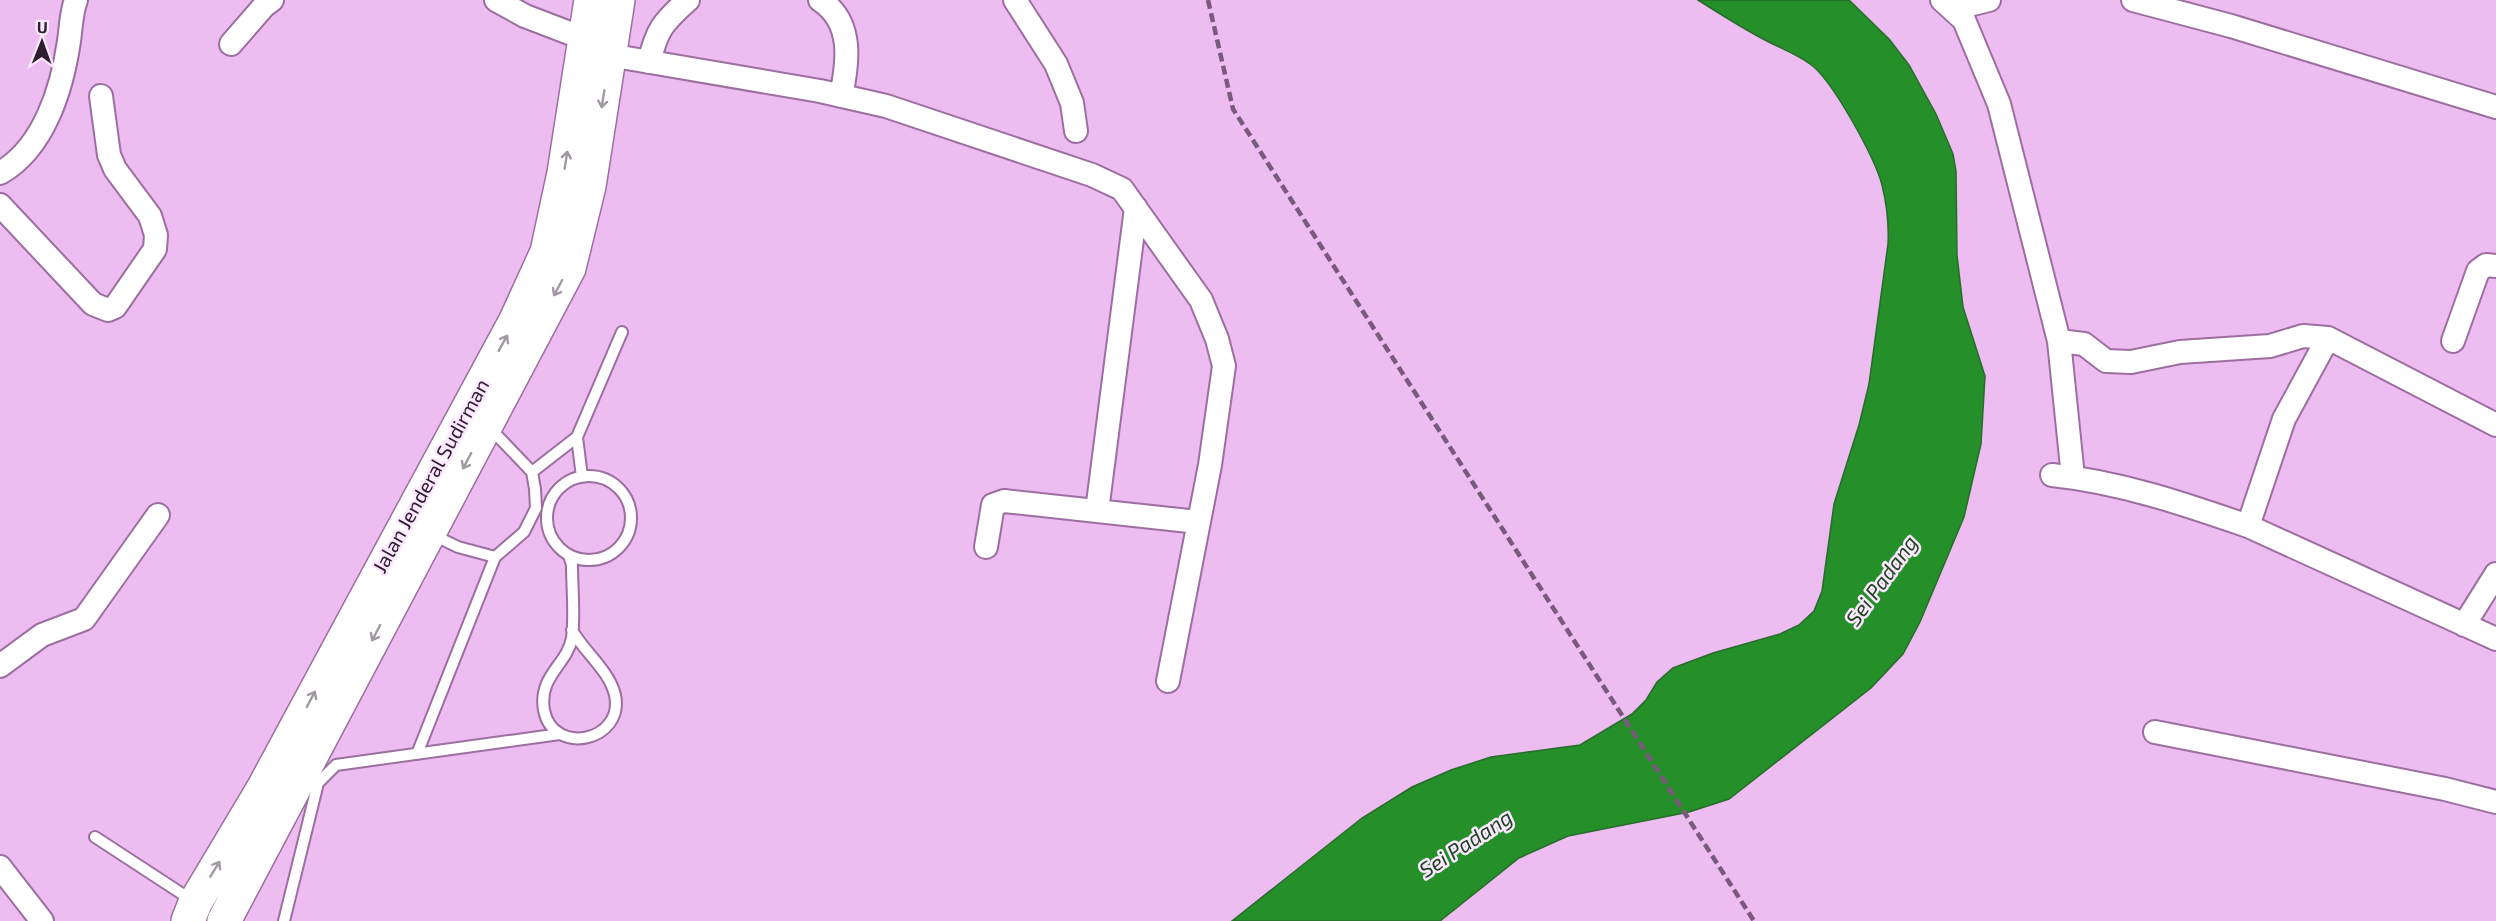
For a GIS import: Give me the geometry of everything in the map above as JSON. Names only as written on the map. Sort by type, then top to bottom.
[{"type":"main road","name":"Jalan Jenderal Sudirman","points":[[192,912],[417,527],[486,424],[569,267],[589,186],[597,47],[591,0]]},
{"type":"main road","name":"Jalan Jenderal Sudirman","points":[[224,921],[417,527],[547,252],[564,173],[597,47],[618,0]]},
{"type":"street","points":[[0,173],[13,166],[50,116],[62,81],[76,0]]},
{"type":"street","points":[[231,44],[272,0]]},
{"type":"street","points":[[496,0],[525,16],[597,47],[649,62],[886,106],[1092,175],[1122,189],[1202,300],[1217,339],[1224,366],[1210,465],[1168,681]]},
{"type":"street","points":[[649,62],[656,34],[688,0]]},
{"type":"street","points":[[820,0],[837,19],[847,41],[848,62],[841,96]]},
{"type":"street","points":[[1015,0],[1056,64],[1072,103],[1076,131]]},
{"type":"street","points":[[1947,4],[1989,0]]},
{"type":"street","points":[[2133,0],[2231,26],[2496,107]]},
{"type":"street","points":[[1947,4],[1964,20],[1999,104],[2059,341],[2062,476],[2162,496],[2248,526],[2496,639]]},
{"type":"street","points":[[0,205],[93,304],[108,310],[115,307],[156,249],[156,235],[150,216],[115,169],[109,155],[101,96]]},
{"type":"street","points":[[1097,511],[1136,208]]},
{"type":"street","points":[[2453,341],[2478,271],[2486,265],[2496,266]]},
{"type":"street","points":[[2059,341],[2084,344],[2106,361],[2131,362],[2180,352],[2270,346],[2303,336],[2328,338],[2496,425]]},
{"type":"street","points":[[2248,526],[2284,419],[2328,338]]},
{"type":"street","points":[[986,547],[993,505],[1004,501],[1198,522]]},
{"type":"street","points":[[0,666],[42,635],[84,619],[158,515]]},
{"type":"street","points":[[2464,625],[2496,573]]},
{"type":"street","points":[[2155,732],[2445,789],[2496,802]]},
{"type":"street","points":[[0,867],[42,921]]},
{"type":"lane","points":[[532,472],[577,437],[622,332]]},
{"type":"lane","points":[[486,424],[532,472],[536,508],[555,543],[569,555],[584,560],[600,558],[614,551],[625,540],[630,525],[630,509],[624,495],[613,484],[598,477],[582,477],[570,481],[559,489],[551,500],[547,513],[547,526]]},
{"type":"lane","points":[[577,437],[582,477]]},
{"type":"lane","points":[[417,754],[495,557],[524,532],[536,508]]},
{"type":"lane","points":[[417,527],[458,547],[495,557]]},
{"type":"lane","points":[[560,734],[548,724],[544,707],[544,690],[553,671],[567,652],[572,639],[572,565],[569,555]]},
{"type":"lane","points":[[284,921],[318,783],[336,765],[560,734],[578,738],[597,736],[609,724],[615,710],[615,695],[608,678],[579,644],[572,630]]},
{"type":"lane","points":[[95,837],[192,912]]},
{"type":"water","name":"Sei Padang","points":[[1698,0],[1849,0],[1889,39],[1909,65],[1936,114],[1953,154],[1956,171],[1957,255],[1963,307],[1985,376],[1981,444],[1964,517],[1920,622],[1903,654],[1871,688],[1729,799],[1689,812],[1568,836],[1519,858],[1440,921],[1232,921],[1362,818],[1412,787],[1451,770],[1491,757],[1580,745],[1632,714],[1646,700],[1657,682],[1673,668],[1713,653],[1780,634],[1799,625],[1814,611],[1822,591],[1834,504],[1859,425],[1869,384],[1888,244],[1885,200],[1878,173],[1862,139],[1841,102],[1819,72],[1800,57],[1748,31]]},
{"type":"railway","points":[[1208,0],[1233,109],[1754,921]]}]
